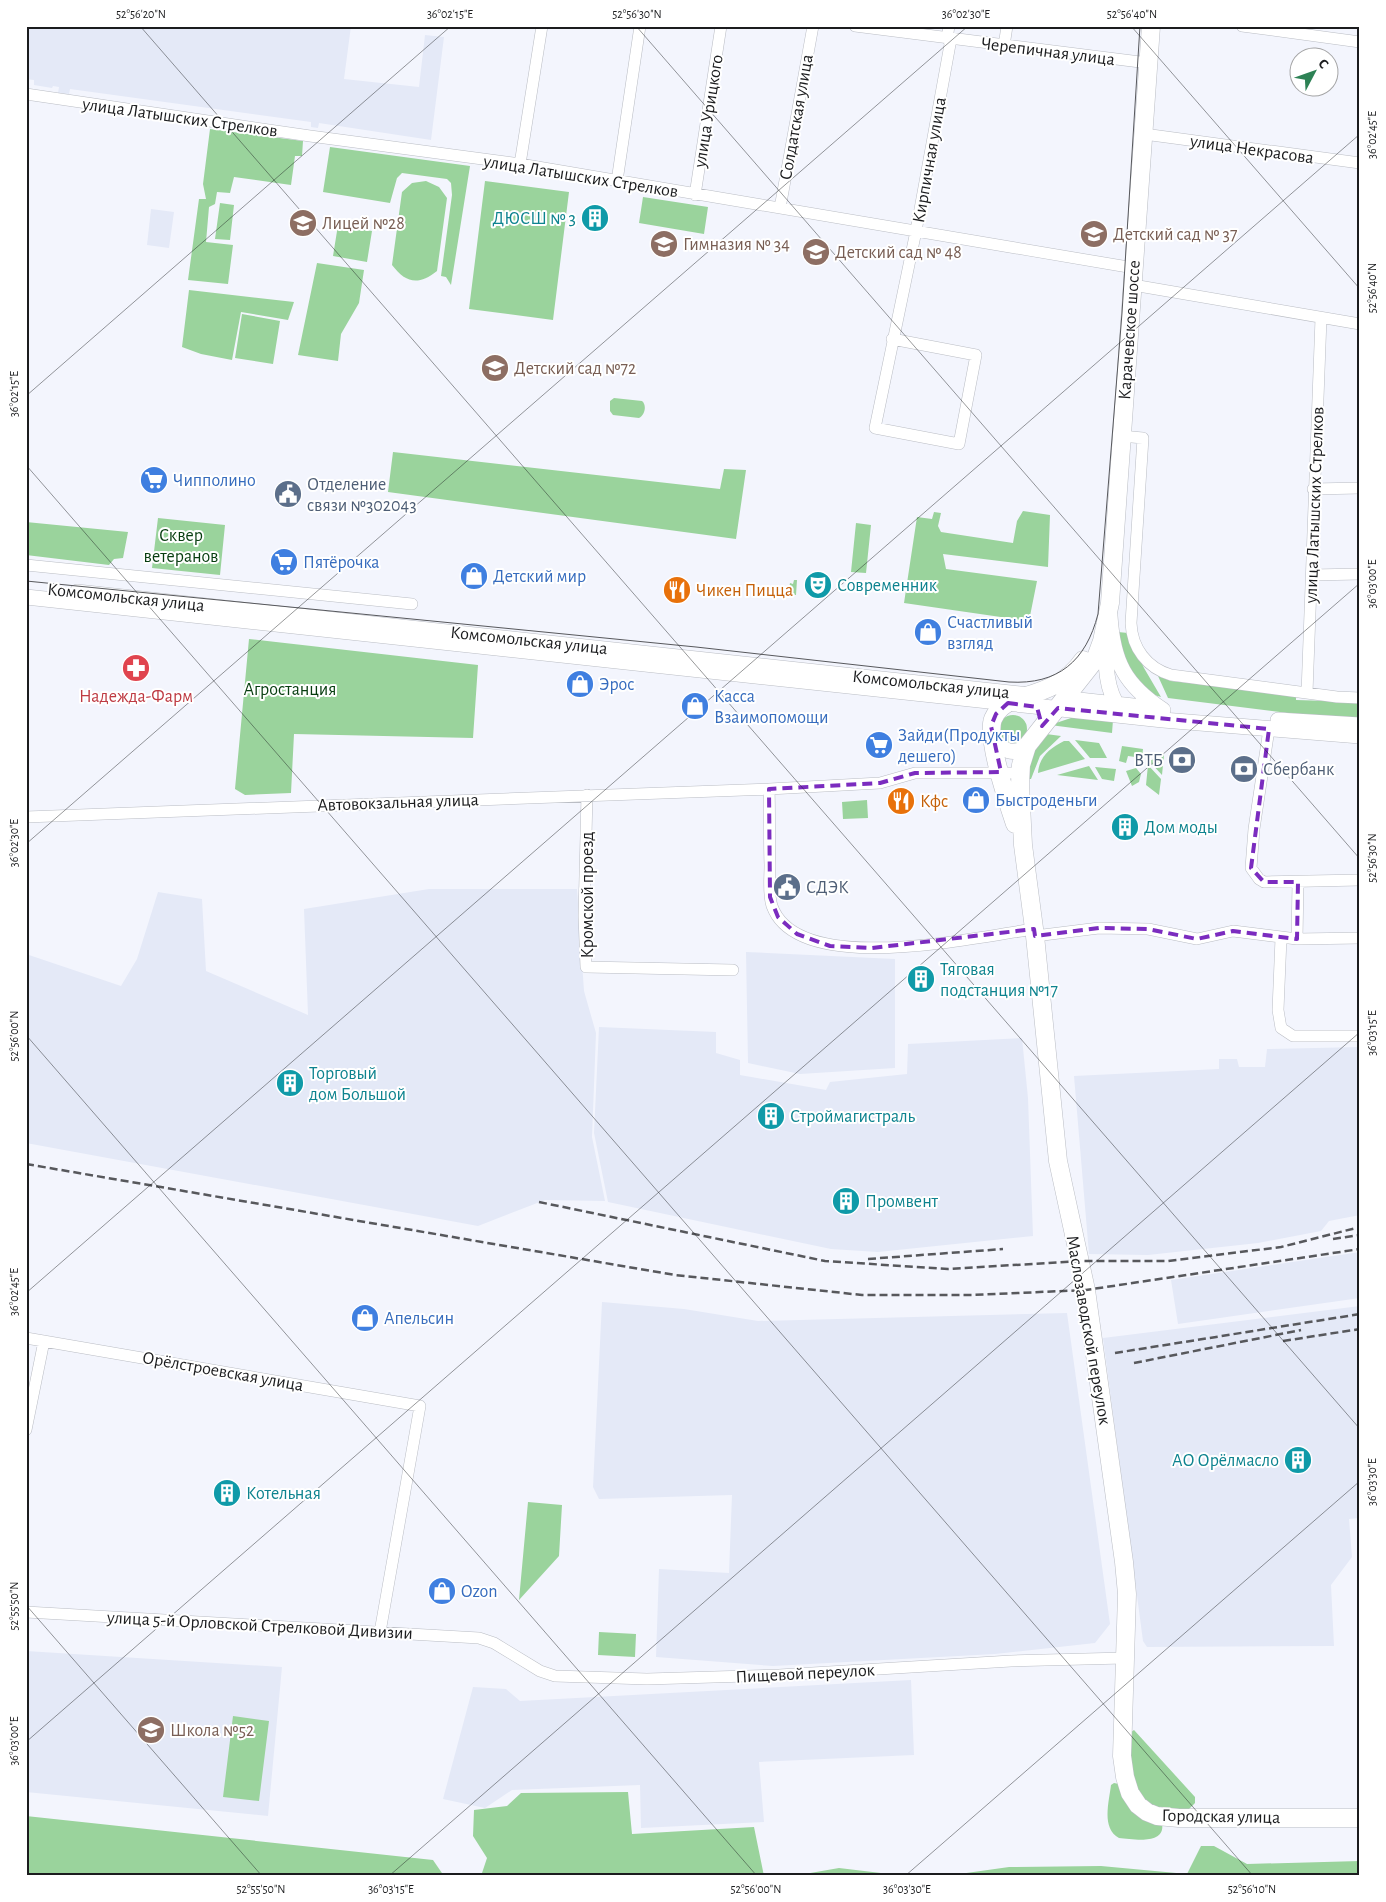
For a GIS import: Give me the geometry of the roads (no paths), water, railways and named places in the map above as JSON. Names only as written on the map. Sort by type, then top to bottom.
[{"type":"highway","name":"Карачевское шоссе","points":[[1110,603],[1151,26]]},
{"type":"highway","points":[[1034,701],[1080,665],[1094,643],[1110,603]]},
{"type":"highway","points":[[1031,740],[1094,660],[1102,641],[1110,603]]},
{"type":"highway","name":"Комсомольская улица","points":[[1008,703],[1034,701]]},
{"type":"highway","points":[[992,732],[996,714],[1008,703]]},
{"type":"highway","name":"Маслозаводской переулок","points":[[992,732],[1001,772],[1023,845]]},
{"type":"highway","name":"Маслозаводской переулок","points":[[1031,740],[1020,773],[1023,845],[1058,1161],[1086,1290],[1123,1552],[1126,1594],[1122,1756]]},
{"type":"highway","name":"Городская улица","points":[[1122,1756],[1130,1794],[1138,1805],[1157,1816],[1179,1818],[1360,1818]]},
{"type":"main road","name":"Комсомольская улица","points":[[26,587],[1062,703],[1269,730],[1360,736]]},
{"type":"main road","name":"Комсомольская улица","points":[[26,597],[1008,703]]},
{"type":"main road","points":[[1110,603],[1112,642],[1126,676],[1137,690],[1164,710]]},
{"type":"main road","points":[[1110,603],[1106,670],[1121,710]]},
{"type":"main road","points":[[967,699],[982,708],[992,732],[1004,750],[1011,752],[1022,751],[1031,740],[1039,718],[1034,701]]},
{"type":"main road","name":"Комсомольская улица","points":[[1121,710],[1164,710],[1360,725]]},
{"type":"street","points":[[520,164],[542,26]]},
{"type":"street","points":[[617,181],[640,26]]},
{"type":"street","name":"улица Урицкого","points":[[695,195],[721,26]]},
{"type":"street","name":"Солдатская улица","points":[[780,208],[813,26]]},
{"type":"street","name":"Черепичная улица","points":[[855,26],[1148,63]]},
{"type":"street","points":[[949,26],[949,39]]},
{"type":"street","points":[[1004,46],[1007,26]]},
{"type":"street","points":[[1242,26],[1360,42]]},
{"type":"street","name":"Кирпичная улица","points":[[892,339],[976,355],[958,444],[875,428],[892,339],[916,231],[949,39]]},
{"type":"street","name":"улица Латышских Стрелков","points":[[26,94],[520,164],[916,231],[1133,276],[1321,318],[1360,324]]},
{"type":"street","name":"улица Некрасова","points":[[1144,134],[1360,163]]},
{"type":"street","name":"улица Латышских Стрелков","points":[[1307,693],[1312,575],[1313,489],[1321,318]]},
{"type":"street","points":[[1121,436],[1143,438],[1131,623],[1135,645],[1142,657],[1152,667],[1171,675],[1337,697],[1360,698]]},
{"type":"street","points":[[1313,489],[1360,488]]},
{"type":"street","points":[[26,565],[412,604]]},
{"type":"street","points":[[1312,575],[1360,574]]},
{"type":"street","points":[[1269,730],[1254,829],[1251,868],[1259,879],[1264,882],[1360,880]]},
{"type":"street","name":"Автовокзальная улица","points":[[26,817],[769,789],[880,784],[915,773],[1020,773]]},
{"type":"street","points":[[769,789],[770,897],[778,917],[785,926],[802,936],[830,946],[900,947],[1099,928],[1148,929],[1197,938],[1233,931],[1297,939],[1360,938]]},
{"type":"street","name":"Кромской проезд","points":[[587,796],[584,916],[586,967],[733,970]]},
{"type":"street","points":[[1297,939],[1298,882]]},
{"type":"street","points":[[1281,938],[1278,1010],[1281,1028],[1293,1036],[1360,1036]]},
{"type":"street","name":"Орёлстроевская улица","points":[[26,1338],[44,1342],[54,1341],[420,1406],[380,1632]]},
{"type":"street","points":[[26,1430],[44,1342]]},
{"type":"street","name":"улица 5-й Орловской Стрелковой Дивизии","points":[[26,1612],[465,1637],[494,1643]]},
{"type":"street","name":"Пищевой переулок","points":[[494,1643],[548,1675],[635,1678],[779,1675],[1011,1661],[1124,1658]]},
{"type":"tram line","points":[[26,581],[696,647],[1009,682],[1026,682],[1056,674],[1067,667],[1086,645],[1098,614],[1122,313],[1140,26]]},
{"type":"railway","points":[[26,1164],[675,1275],[862,1295],[972,1295],[1086,1290],[1360,1249]]},
{"type":"railway","points":[[539,1202],[825,1261],[948,1269],[1081,1261],[1168,1261],[1281,1247],[1360,1227]]},
{"type":"railway","points":[[1333,1239],[1360,1235]]},
{"type":"railway","points":[[868,1259],[1003,1249]]},
{"type":"railway","points":[[1115,1353],[1360,1314]]},
{"type":"railway","points":[[1283,1341],[1360,1329]]},
{"type":"railway","points":[[1134,1363],[1301,1330]]},
{"type":"place","name":"ДЮСШ № 3","points":[[595,218]]},
{"type":"place","name":"Лицей №28","points":[[303,223]]},
{"type":"place","name":"Детский сад № 37","points":[[1094,234]]},
{"type":"place","name":"Гимназия № 34","points":[[664,244]]},
{"type":"place","name":"Детский сад № 48","points":[[816,252]]},
{"type":"place","name":"Детский сад №72","points":[[495,368]]},
{"type":"place","name":"Чипполино","points":[[154,480]]},
{"type":"place","name":"Отделение связи №302043","points":[[288,494]]},
{"type":"place","name":"Пятёрочка","points":[[284,562]]},
{"type":"place","name":"Детский мир","points":[[474,576]]},
{"type":"place","name":"Современник","points":[[818,585]]},
{"type":"place","name":"Чикен Пицца","points":[[677,590]]},
{"type":"place","name":"Счастливый взгляд","points":[[928,632]]},
{"type":"place","name":"Надежда-Фарм","points":[[136,668]]},
{"type":"place","name":"Эрос","points":[[580,684]]},
{"type":"place","name":"Касса Взаимопомощи","points":[[695,706]]},
{"type":"place","name":"Зайди(Продукты дешего)","points":[[879,745]]},
{"type":"place","name":"ВТБ","points":[[1182,760]]},
{"type":"place","name":"Сбербанк","points":[[1244,769]]},
{"type":"place","name":"Быстроденьги","points":[[976,800]]},
{"type":"place","name":"Кфс","points":[[901,801]]},
{"type":"place","name":"Дом моды","points":[[1125,827]]},
{"type":"place","name":"СДЭК","points":[[787,887]]},
{"type":"place","name":"Тяговая подстанция №17","points":[[921,979]]},
{"type":"place","name":"Торговый дом Большой","points":[[290,1083]]},
{"type":"place","name":"Строймагистраль","points":[[771,1116]]},
{"type":"place","name":"Промвент","points":[[846,1201]]},
{"type":"place","name":"Апельсин","points":[[365,1318]]},
{"type":"place","name":"АО Орёлмасло","points":[[1298,1460]]},
{"type":"place","name":"Котельная","points":[[227,1493]]},
{"type":"place","name":"Ozon","points":[[442,1591]]},
{"type":"place","name":"Школа №52","points":[[151,1730]]},
{"type":"park label","name":"Сквер ветеранов","points":[[181,545]]},
{"type":"park label","name":"Агростанция","points":[[290,689]]}]
